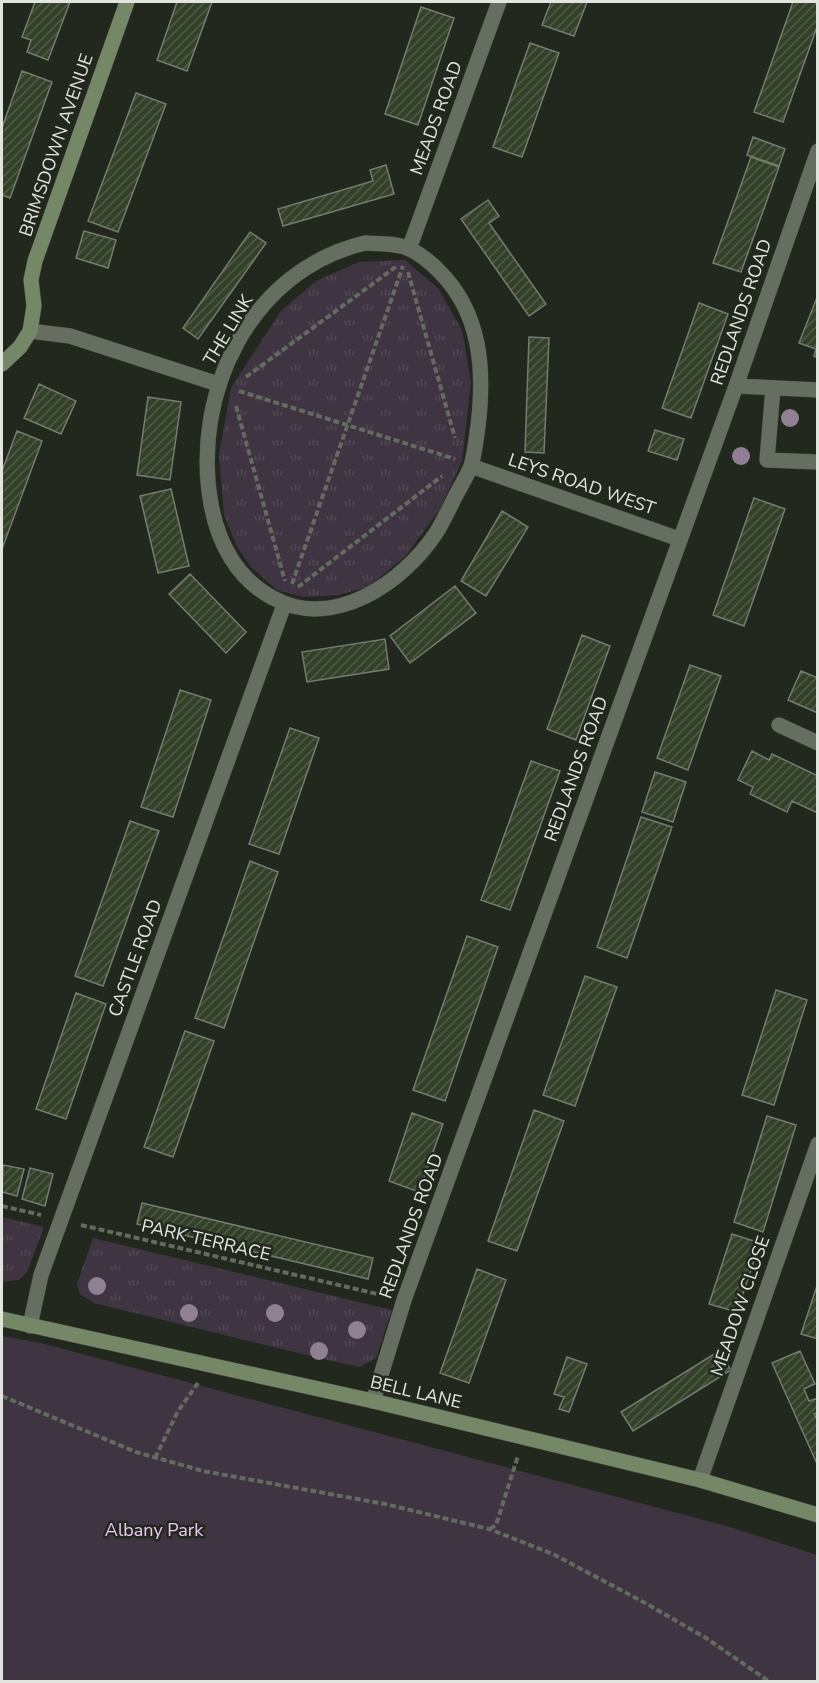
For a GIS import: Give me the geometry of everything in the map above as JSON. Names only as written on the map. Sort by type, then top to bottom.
[{"type":"street","name":"BRIMSDOWN AVENUE","points":[[30,331],[34,306],[31,279],[35,261],[127,2]]},
{"type":"street","name":"MEADS ROAD","points":[[407,254],[499,2]]},
{"type":"street","name":"REDLANDS ROAD","points":[[373,1401],[404,1300],[736,386],[818,152]]},
{"type":"street","name":"THE LINK","points":[[365,243],[387,244],[432,264],[453,285],[464,302],[472,324],[481,370],[481,401],[466,464],[436,533],[404,570],[382,588],[358,600],[333,608],[309,608],[264,594],[245,578],[227,553],[215,524],[207,480],[207,439],[224,386],[226,362],[250,323],[273,294],[301,271],[328,255],[365,243]]},
{"type":"street","points":[[2,364],[20,347],[30,331],[70,336],[224,386]]},
{"type":"street","points":[[736,386],[818,390]]},
{"type":"street","points":[[773,388],[767,460],[818,462]]},
{"type":"street","name":"LEYS ROAD WEST","points":[[466,464],[680,539]]},
{"type":"street","name":"CASTLE ROAD","points":[[30,1326],[41,1275],[286,599]]},
{"type":"street","points":[[779,725],[818,743]]},
{"type":"street","name":"MEADOW CLOSE","points":[[700,1480],[818,1144]]},
{"type":"street","name":"BELL LANE","points":[[2,1319],[373,1401],[524,1437],[700,1480],[818,1515]]},
{"type":"path","points":[[240,381],[407,254]]},
{"type":"path","points":[[286,599],[407,254]]},
{"type":"path","points":[[407,254],[455,439]]},
{"type":"path","points":[[224,386],[466,464]]},
{"type":"path","points":[[234,399],[285,582]]},
{"type":"path","points":[[297,587],[444,475]]},
{"type":"path","name":"PARK TERRACE","points":[[2,1206],[404,1300]]},
{"type":"path","points":[[155,1458],[178,1411],[201,1378],[206,1364]]},
{"type":"path","points":[[2,1396],[95,1436],[155,1458],[203,1471],[385,1504],[489,1529],[553,1554],[647,1604],[706,1638],[770,1682]]},
{"type":"path","points":[[489,1529],[496,1525],[524,1437]]},
{"type":"green space","points":[[405,260],[438,288],[462,330],[471,382],[462,461],[440,509],[405,557],[368,587],[338,595],[303,597],[277,590],[251,567],[237,547],[224,515],[219,454],[231,388],[281,311],[316,281],[359,262]]},
{"type":"green space","points":[[2,1217],[44,1227],[27,1272],[19,1280],[2,1282]]},
{"type":"green space","points":[[93,1238],[392,1310],[376,1358],[360,1367],[327,1360],[94,1303],[80,1294],[77,1284]]},
{"type":"green space","name":"Albany Park","points":[[2,1336],[41,1343],[730,1527],[817,1555],[817,1681],[2,1681]]},
{"type":"building","points":[[35,2],[70,2],[48,60],[27,52],[31,40],[22,37]]},
{"type":"building","points":[[177,2],[212,2],[187,71],[157,60]]},
{"type":"building","points":[[551,2],[587,2],[574,36],[542,25]]},
{"type":"building","points":[[793,2],[818,2],[818,24],[783,122],[754,112]]},
{"type":"building","points":[[421,7],[454,18],[418,125],[385,114]]},
{"type":"building","points":[[530,43],[559,53],[522,157],[493,147]]},
{"type":"building","points":[[22,71],[52,82],[10,198],[2,195],[2,128]]},
{"type":"building","points":[[136,93],[166,104],[118,232],[88,221]]},
{"type":"building","points":[[753,137],[785,149],[779,166],[747,155]]},
{"type":"building","points":[[751,157],[779,167],[741,272],[713,263]]},
{"type":"building","points":[[386,165],[394,194],[283,226],[278,209],[373,181],[370,170]]},
{"type":"building","points":[[488,200],[499,216],[489,223],[546,304],[529,316],[461,219]]},
{"type":"building","points":[[84,231],[116,240],[108,268],[76,258]]},
{"type":"building","points":[[250,232],[266,243],[198,339],[183,328]]},
{"type":"building","points":[[818,295],[818,358],[814,356],[816,349],[799,343]]},
{"type":"building","points":[[699,303],[728,314],[691,418],[662,408]]},
{"type":"building","points":[[529,337],[549,338],[544,453],[525,452]]},
{"type":"building","points":[[39,384],[76,401],[61,434],[24,418]]},
{"type":"building","points":[[148,397],[181,402],[170,480],[137,475]]},
{"type":"building","points":[[655,430],[684,439],[677,460],[648,451]]},
{"type":"building","points":[[17,431],[42,441],[2,549],[2,471]]},
{"type":"building","points":[[171,489],[189,566],[158,573],[140,496]]},
{"type":"building","points":[[754,498],[785,509],[744,626],[713,615]]},
{"type":"building","points":[[502,511],[528,527],[486,596],[461,581]]},
{"type":"building","points":[[190,574],[246,632],[226,653],[169,594]]},
{"type":"building","points":[[455,586],[476,613],[410,663],[390,636]]},
{"type":"building","points":[[582,635],[610,646],[576,740],[547,729]]},
{"type":"building","points":[[385,639],[389,669],[307,682],[302,652]]},
{"type":"building","points":[[690,665],[721,676],[688,770],[657,758]]},
{"type":"building","points":[[801,671],[818,678],[818,713],[788,700]]},
{"type":"building","points":[[180,690],[211,700],[173,817],[141,807]]},
{"type":"building","points":[[290,728],[319,738],[279,854],[249,844]]},
{"type":"building","points":[[752,751],[769,760],[772,754],[818,776],[818,813],[792,801],[787,812],[750,794],[753,787],[738,780]]},
{"type":"building","points":[[531,761],[560,771],[510,910],[481,900]]},
{"type":"building","points":[[655,772],[686,782],[673,822],[642,812]]},
{"type":"building","points":[[641,817],[672,827],[627,958],[597,947]]},
{"type":"building","points":[[130,821],[159,831],[103,986],[75,976]]},
{"type":"building","points":[[250,861],[278,872],[224,1028],[195,1018]]},
{"type":"building","points":[[467,936],[498,947],[445,1101],[413,1090]]},
{"type":"building","points":[[585,976],[617,987],[575,1106],[543,1095]]},
{"type":"building","points":[[776,990],[807,1000],[774,1105],[742,1095]]},
{"type":"building","points":[[76,993],[106,1004],[66,1119],[36,1109]]},
{"type":"building","points":[[185,1031],[214,1041],[173,1157],[144,1147]]},
{"type":"building","points":[[534,1110],[564,1121],[517,1251],[488,1241]]},
{"type":"building","points":[[412,1113],[443,1124],[419,1192],[389,1181]]},
{"type":"building","points":[[767,1116],[796,1125],[763,1232],[734,1222]]},
{"type":"building","points":[[3,1165],[24,1169],[17,1196],[2,1192]]},
{"type":"building","points":[[30,1168],[53,1174],[45,1206],[22,1199]]},
{"type":"building","points":[[142,1203],[373,1258],[368,1279],[137,1224]]},
{"type":"building","points":[[732,1234],[760,1243],[737,1312],[709,1304]]},
{"type":"building","points":[[477,1269],[506,1280],[469,1383],[440,1373]]},
{"type":"building","points":[[818,1283],[818,1339],[801,1334]]},
{"type":"building","points":[[719,1351],[731,1370],[633,1431],[621,1412]]},
{"type":"building","points":[[800,1351],[815,1384],[804,1389],[809,1401],[818,1398],[818,1413],[814,1414],[818,1421],[818,1466],[772,1363]]},
{"type":"building","points":[[567,1357],[587,1364],[569,1412],[559,1409],[564,1397],[554,1394]]}]
